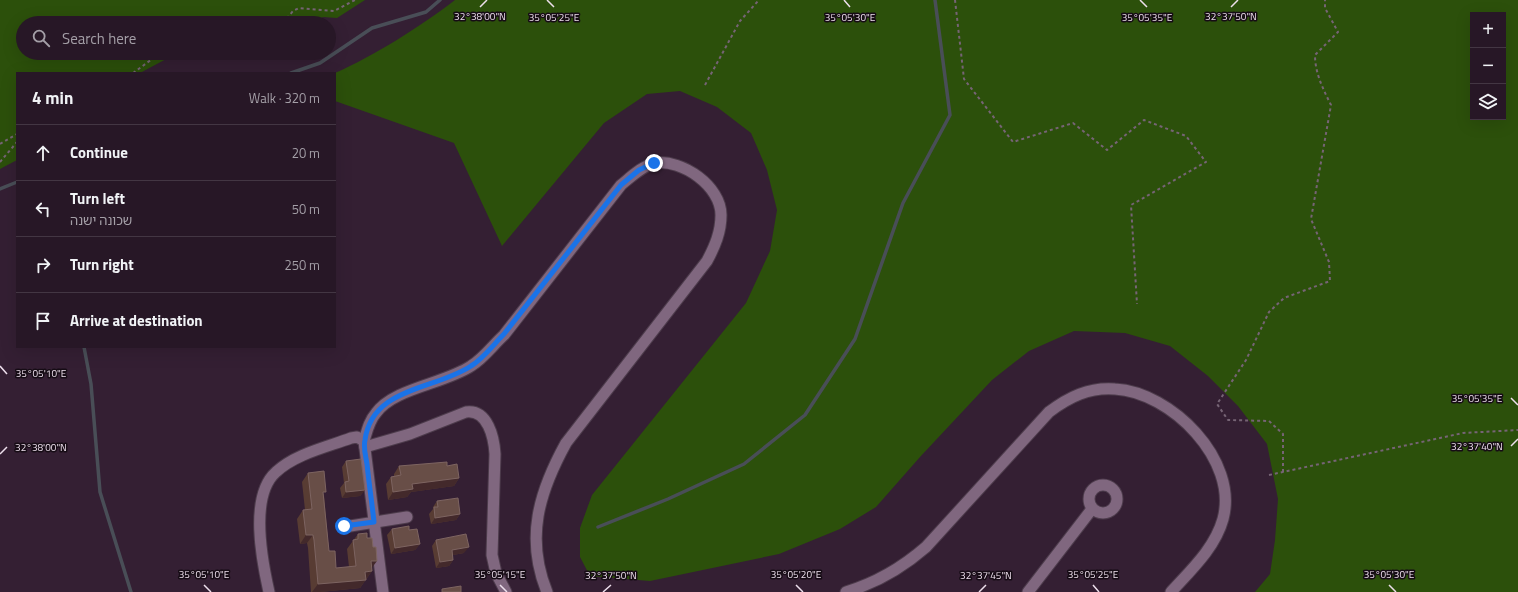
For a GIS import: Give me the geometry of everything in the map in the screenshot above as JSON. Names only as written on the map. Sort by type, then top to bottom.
[{"type":"street","points":[[382,592],[365,444],[370,423],[375,413],[385,403],[451,377],[471,366],[483,356],[504,334],[621,185],[639,170],[654,163],[673,164],[691,171],[705,182],[714,195],[721,213],[720,229],[716,245],[707,261],[566,443],[551,469],[541,497],[536,523],[536,551],[540,575],[547,592]]},
{"type":"street","points":[[846,592],[878,579],[906,564],[926,547],[1049,412],[1066,400],[1088,391],[1116,388],[1145,396],[1169,408],[1201,439],[1216,461],[1222,478],[1225,500],[1223,518],[1215,538],[1202,558],[1171,592]]},
{"type":"street","points":[[270,592],[262,550],[260,522],[266,485],[275,472],[286,464],[302,456],[351,438],[357,438],[365,444],[410,434],[466,412],[477,414],[486,422],[494,439],[495,454],[492,555],[496,573],[506,592]]},
{"type":"street","points":[[1028,592],[1092,509]]},
{"type":"street","points":[[344,526],[408,517]]},
{"type":"path","points":[[289,16],[293,11],[299,8],[334,11],[355,0]]},
{"type":"path","points":[[705,85],[740,21],[758,0]]},
{"type":"path","points":[[955,0],[964,79],[1013,142],[1073,123],[1107,150],[1144,120],[1186,136],[1206,162],[1131,205],[1137,304]]},
{"type":"path","points":[[1283,472],[1283,434],[1269,421],[1228,420],[1217,404],[1246,360],[1269,312],[1284,298],[1330,281],[1329,262],[1311,219],[1331,105],[1323,91],[1315,67],[1316,54],[1338,32],[1326,8],[1325,0]]},
{"type":"path","points":[[134,72],[151,60]]},
{"type":"path","points":[[0,144],[16,135]]},
{"type":"path","points":[[0,162],[16,143]]},
{"type":"path","points":[[1269,475],[1463,433],[1518,430]]},
{"type":"green space","points":[[0,0],[365,0],[337,18],[336,16],[16,16],[16,60],[164,60],[142,72],[16,72],[16,161],[0,169]]},
{"type":"green space","points":[[455,0],[1518,0],[1518,592],[1255,592],[1270,574],[1275,540],[1278,499],[1267,444],[1238,406],[1208,376],[1170,346],[1125,333],[1074,331],[1029,351],[992,380],[920,457],[876,507],[840,529],[779,554],[650,581],[590,576],[580,557],[580,528],[592,495],[746,303],[770,251],[777,210],[767,170],[751,133],[717,107],[680,91],[647,94],[604,123],[502,246],[454,143],[336,101],[336,73],[381,49],[412,30]]},
{"type":"building","points":[[361,459],[365,490],[346,492],[345,482],[349,481],[346,461]]},
{"type":"building","points":[[447,462],[447,466],[457,464],[459,478],[412,484],[413,489],[393,492],[391,477],[401,475],[399,466]]},
{"type":"building","points":[[324,471],[326,492],[323,492],[329,551],[335,551],[336,568],[356,566],[353,540],[358,539],[358,534],[367,533],[367,538],[372,538],[373,547],[376,547],[377,561],[371,561],[372,571],[365,572],[366,580],[318,584],[313,535],[306,535],[303,510],[312,509],[308,473]]},
{"type":"building","points":[[458,498],[460,514],[435,518],[434,507],[438,507],[437,501]]},
{"type":"building","points":[[409,526],[409,530],[417,529],[420,544],[395,548],[392,529]]},
{"type":"building","points":[[466,534],[469,547],[452,550],[453,560],[440,562],[436,540]]},
{"type":"building","points":[[461,586],[461,592],[442,592],[442,589]]},
{"type":"waterway","points":[[336,52],[372,28],[426,12],[440,0]]},
{"type":"waterway","points":[[598,527],[668,499],[744,464],[805,415],[855,339],[903,203],[950,115],[935,0]]},
{"type":"waterway","points":[[294,72],[324,60]]},
{"type":"waterway","points":[[0,189],[16,182]]},
{"type":"waterway","points":[[84,348],[91,384],[100,492],[131,592]]},
{"type":"route","points":[[344,526],[374,522],[364,441],[375,413],[385,403],[451,377],[471,366],[483,356],[504,334],[621,185],[639,170],[654,163]]}]
